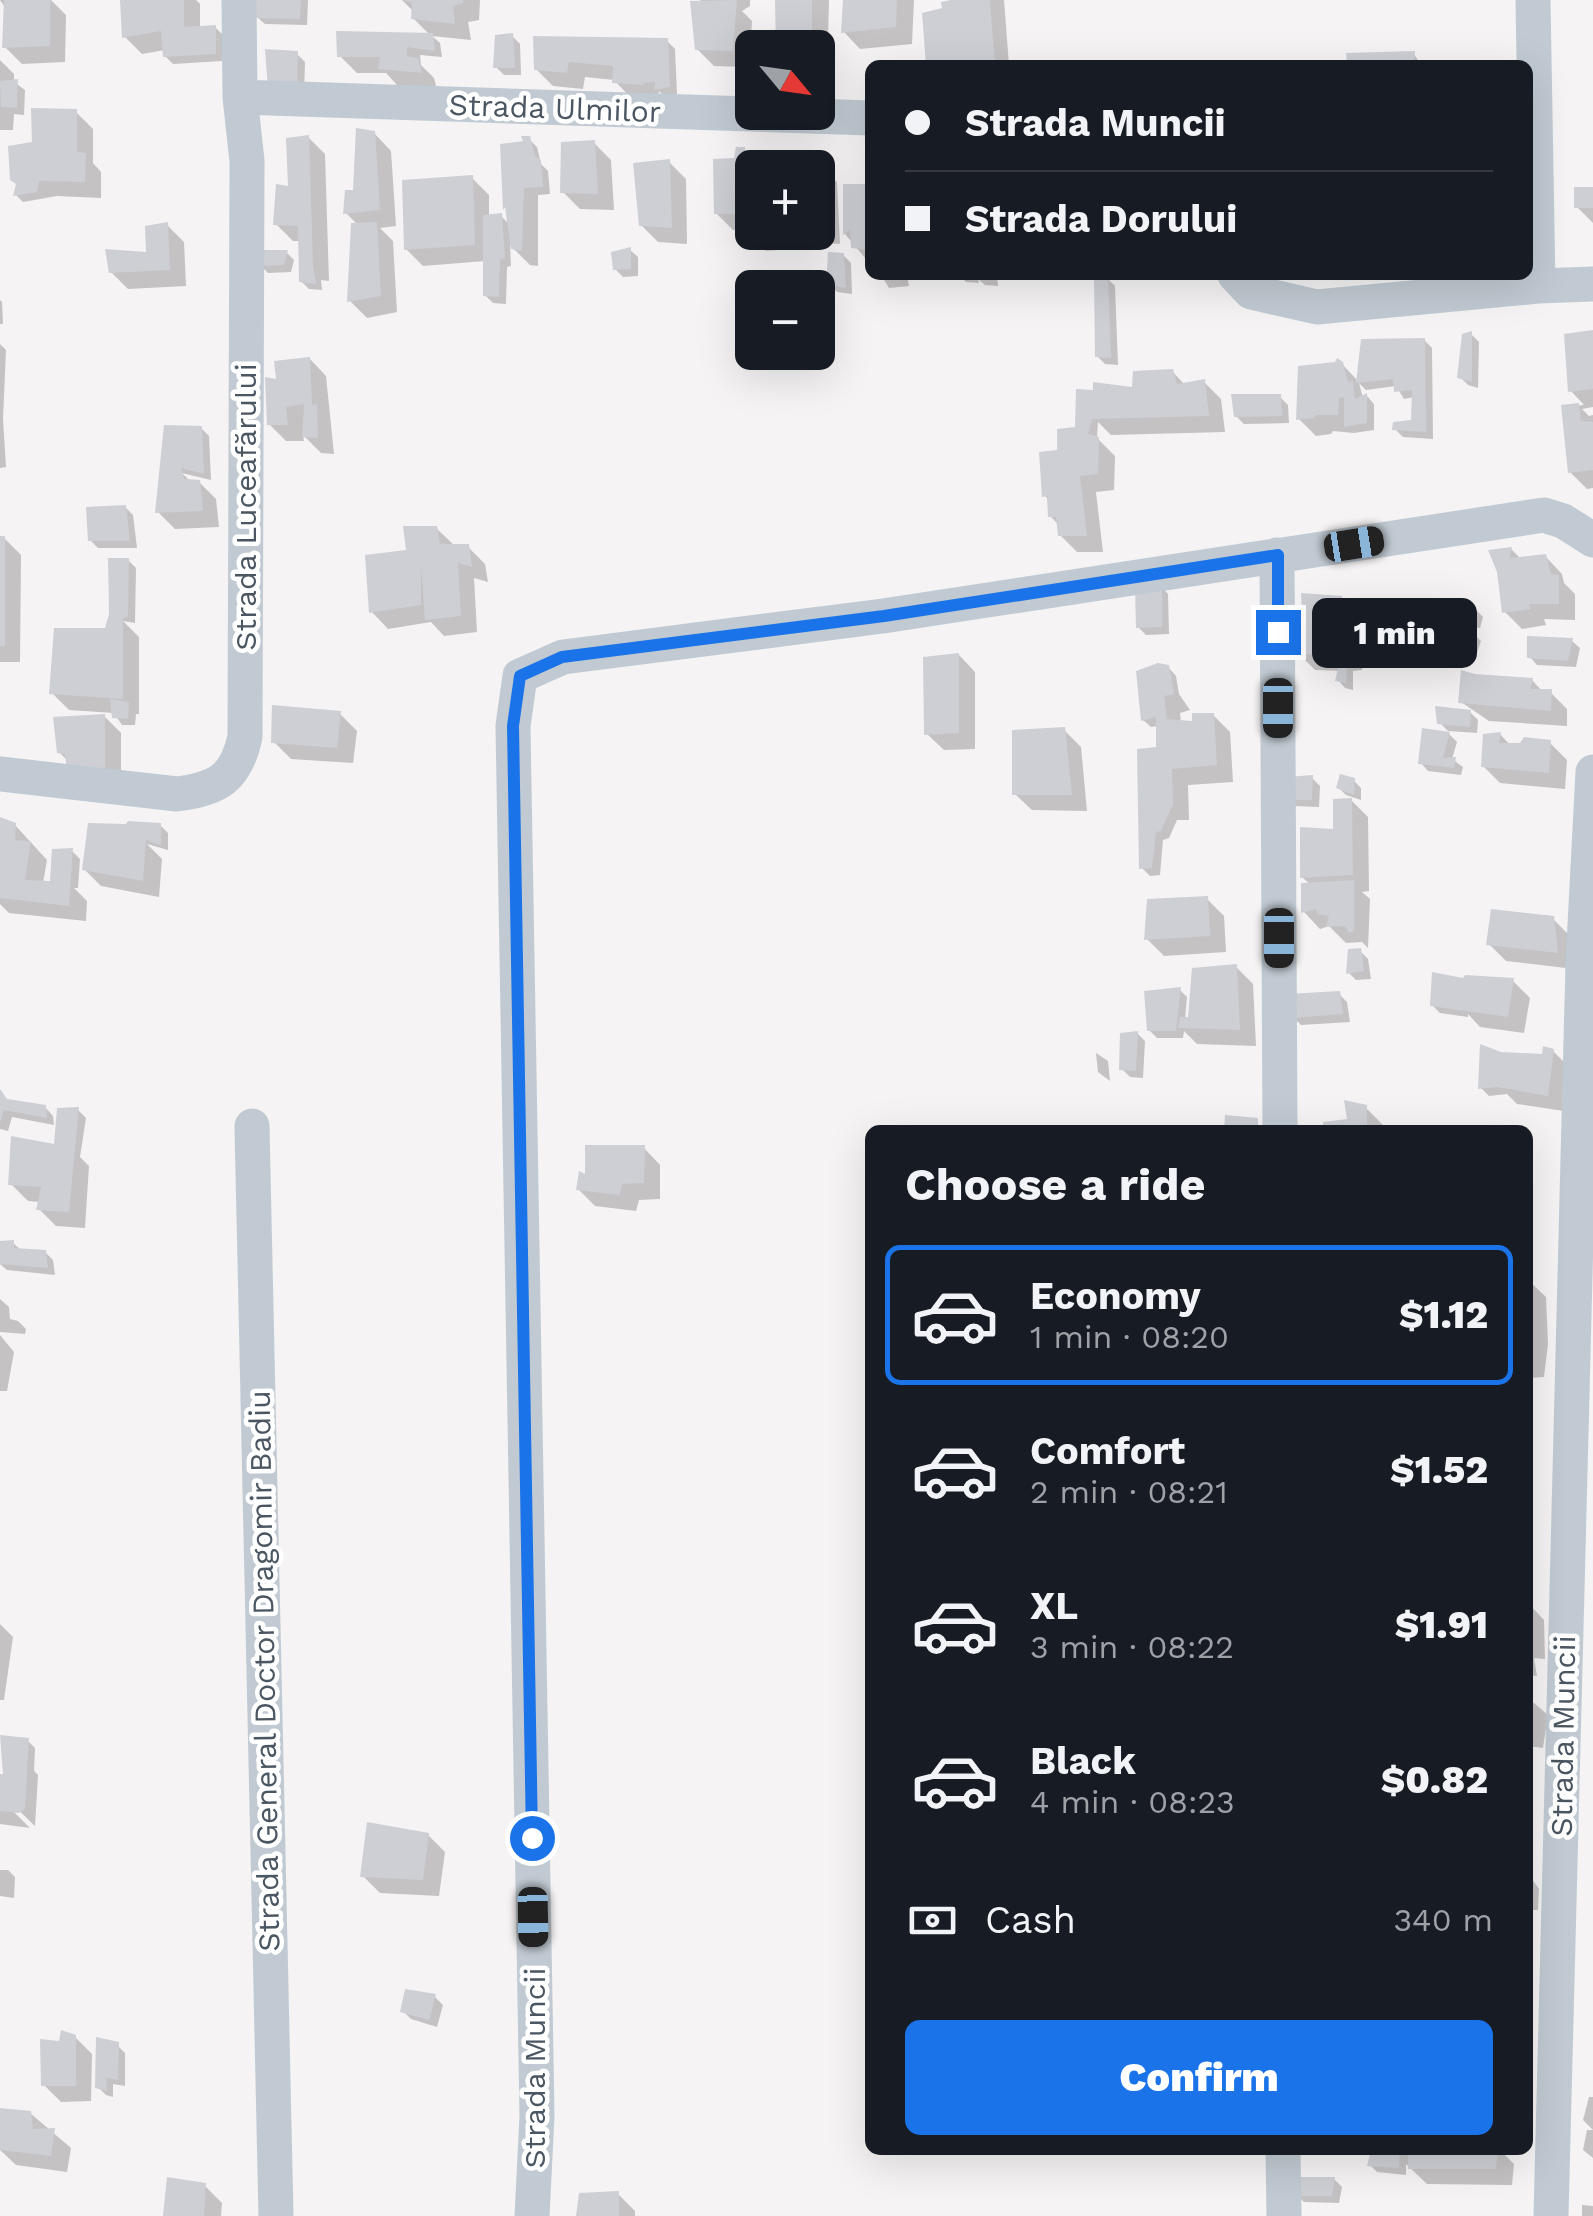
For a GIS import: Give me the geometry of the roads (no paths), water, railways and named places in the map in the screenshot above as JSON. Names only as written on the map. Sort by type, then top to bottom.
[{"type":"street","name":"Strada Luceafărului","points":[[0,774],[177,794],[199,791],[223,780],[240,761],[245,737],[247,181],[238,0]]},
{"type":"street","points":[[1533,0],[1538,286]]},
{"type":"street","name":"Strada Ulmilor","points":[[240,98],[865,118]]},
{"type":"street","points":[[1239,280],[1251,292],[1317,307],[1593,284]]},
{"type":"street","name":"Strada Muncii","points":[[532,2216],[537,2116],[513,726],[520,676],[562,657],[884,616],[1544,515],[1564,520],[1593,540]]},
{"type":"street","points":[[1278,555],[1280,1125]]},
{"type":"street","name":"Strada Muncii","points":[[1551,2216],[1583,963],[1593,775]]},
{"type":"street","name":"Strada General Doctor Dragomir Badiu","points":[[252,1126],[276,2216]]},
{"type":"street","points":[[1284,2155],[1284,2216]]}]
